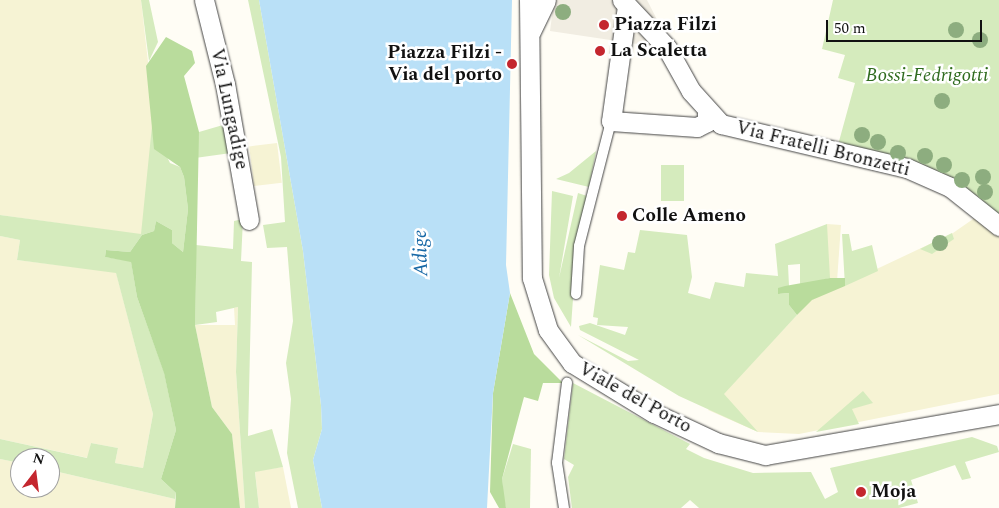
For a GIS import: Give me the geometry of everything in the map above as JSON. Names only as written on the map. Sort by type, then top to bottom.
[{"type":"street","name":"Via Lungadige","points":[[204,0],[227,92],[249,220]]},
{"type":"street","name":"Viale del Porto","points":[[529,0],[532,278],[548,330],[572,363],[654,413],[718,443],[765,456],[999,414]]},
{"type":"street","name":"Viale del Porto","points":[[530,34],[546,0]]},
{"type":"street","name":"Via Fratelli Bronzetti","points":[[624,3],[667,48],[707,112],[721,124],[915,171],[950,186],[999,226]]},
{"type":"street","points":[[624,3],[611,121],[697,127],[707,122],[707,112]]},
{"type":"lane","points":[[576,294],[580,246],[611,121]]},
{"type":"lane","points":[[564,508],[557,463],[567,383]]},
{"type":"shaded area","points":[[0,0],[141,0],[154,115],[142,235],[0,215]]},
{"type":"shaded area","name":"Piazza Filzi","points":[[554,0],[647,0],[670,45],[664,48],[550,31]]},
{"type":"shaded area","points":[[277,143],[282,183],[254,186],[249,146]]},
{"type":"shaded area","points":[[976,217],[999,235],[999,394],[799,434],[758,432],[708,410],[811,300],[953,233]]},
{"type":"shaded area","points":[[827,224],[841,225],[837,279],[823,278]]},
{"type":"shaded area","points":[[0,236],[20,240],[17,260],[116,272],[153,414],[143,468],[115,463],[118,448],[91,443],[88,458],[60,452],[60,448],[42,448],[0,439]]},
{"type":"shaded area","points":[[238,307],[236,372],[245,508],[240,508],[232,434],[212,407],[195,325],[235,325],[234,308]]},
{"type":"shaded area","points":[[0,459],[10,461],[10,498],[60,498],[60,472],[175,499],[175,508],[0,508]]},
{"type":"shaded area","points":[[283,467],[291,508],[259,508],[255,471]]},
{"type":"green space","points":[[141,0],[149,0],[158,42],[149,61]]},
{"type":"green space","points":[[248,0],[259,0],[303,251],[321,405],[322,429],[313,460],[322,508],[298,508],[287,453],[291,399],[286,363],[293,321],[287,247],[267,248],[263,225],[285,222],[281,157]]},
{"type":"green space","name":"Bossi-Fedrigotti","points":[[833,0],[999,0],[999,218],[838,145],[855,83],[838,78],[845,55],[822,49]]},
{"type":"green space","points":[[166,37],[192,51],[195,63],[184,76],[199,132],[195,325],[212,407],[232,434],[240,508],[175,508],[176,493],[161,479],[176,430],[164,373],[137,297],[131,262],[105,257],[106,250],[130,252],[142,235],[154,231],[156,221],[172,230],[172,243],[183,252],[188,209],[184,177],[180,167],[154,149],[146,66]]},
{"type":"green space","points":[[223,125],[231,153],[195,158],[199,132]]},
{"type":"green space","points":[[152,126],[170,163],[180,167],[184,177],[188,209],[183,252],[172,243],[172,230],[156,221],[154,231],[142,235],[130,252],[106,250],[105,257],[131,261],[137,297],[164,372],[176,430],[161,479],[176,493],[175,499],[60,472],[60,452],[87,458],[91,443],[118,448],[115,463],[143,468],[153,414],[116,273],[17,260],[20,240],[0,236],[0,215],[141,234]]},
{"type":"green space","points":[[596,151],[589,187],[556,179],[569,173]]},
{"type":"green space","points":[[661,165],[684,165],[684,201],[661,201]]},
{"type":"green space","points":[[552,191],[573,196],[559,278],[578,193],[587,196],[577,242],[571,327],[554,298],[549,275]]},
{"type":"green space","points":[[243,219],[241,261],[252,262],[248,436],[272,429],[283,467],[255,472],[259,508],[245,508],[236,372],[238,307],[216,312],[217,322],[195,325],[196,245],[233,249],[234,221]]},
{"type":"green space","points":[[827,224],[830,278],[800,286],[800,264],[788,265],[789,286],[779,294],[789,293],[789,305],[797,315],[724,394],[758,432],[679,396],[578,335],[628,361],[639,360],[580,330],[579,326],[590,323],[625,335],[628,327],[597,325],[598,318],[593,317],[600,265],[624,270],[628,252],[635,253],[640,230],[687,235],[692,277],[688,293],[710,299],[715,282],[744,287],[746,273],[778,276],[775,244]]},
{"type":"green space","points":[[952,233],[954,239],[932,254],[920,249]]},
{"type":"green space","points":[[842,234],[849,234],[852,251],[872,245],[878,271],[845,286]]},
{"type":"green space","points":[[830,278],[845,278],[845,286],[812,300],[797,315],[789,305],[789,293],[778,294],[778,288]]},
{"type":"green space","points":[[510,293],[534,354],[563,383],[543,383],[538,401],[524,397],[502,479],[506,508],[499,508],[490,492],[493,393]]},
{"type":"green space","points":[[573,383],[690,444],[686,449],[704,458],[753,473],[811,472],[825,499],[838,492],[830,468],[972,437],[997,446],[999,452],[965,462],[971,478],[962,480],[955,465],[911,480],[918,503],[899,508],[699,508],[690,500],[681,508],[572,508],[568,477],[574,465],[564,459]]},
{"type":"green space","points":[[863,391],[873,403],[852,409],[859,424],[816,432]]},
{"type":"green space","points":[[0,439],[41,448],[10,448],[10,461],[0,459]]},
{"type":"green space","points":[[513,444],[531,449],[530,508],[506,508],[502,479]]},
{"type":"water","name":"Adige","points":[[259,0],[512,0],[506,265],[510,293],[493,393],[487,508],[322,508],[313,460],[322,429],[321,405],[303,251]]},
{"type":"place","name":"Piazza Filzi","points":[[604,25]]},
{"type":"place","name":"La Scaletta","points":[[600,51]]},
{"type":"place","name":"Piazza Filzi - Via del porto","points":[[512,64]]},
{"type":"place","name":"Colle Ameno","points":[[622,216]]},
{"type":"place","name":"Moja","points":[[861,492]]}]
